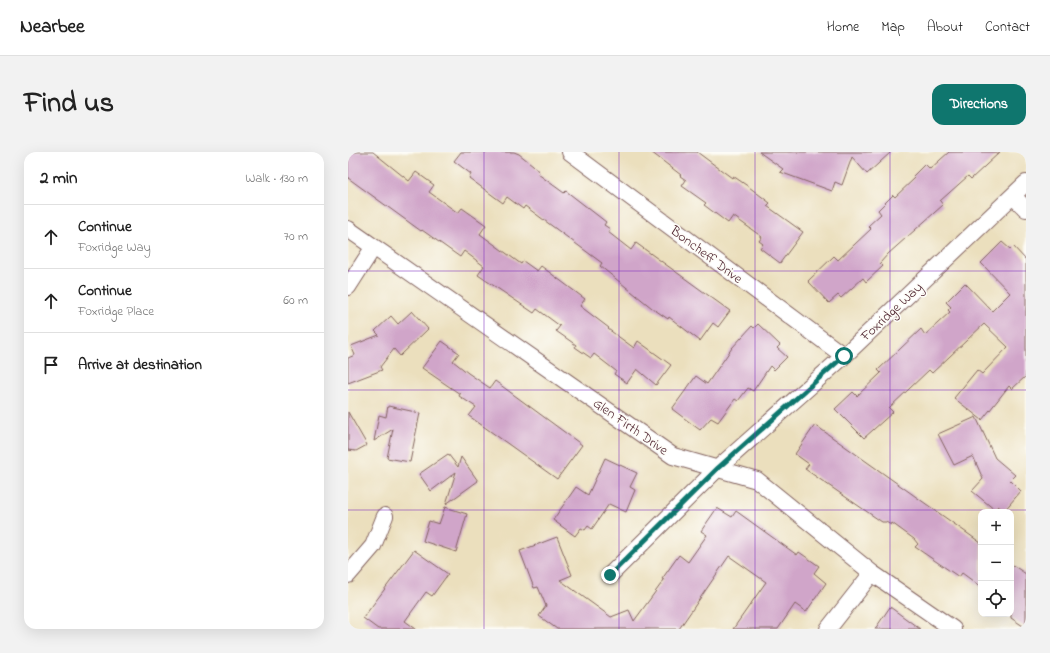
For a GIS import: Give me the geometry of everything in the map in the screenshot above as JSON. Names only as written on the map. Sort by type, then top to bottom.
[{"type":"street","name":"Boncheff Drive","points":[[570,152],[844,356]]},
{"type":"street","name":"Foxridge Way","points":[[610,575],[718,468],[844,356],[1026,184]]},
{"type":"street","points":[[1013,196],[1026,209]]},
{"type":"street","name":"Glen Firth Drive","points":[[348,229],[373,248],[673,456],[756,480],[872,573],[953,629]]},
{"type":"street","points":[[348,286],[373,248]]},
{"type":"street","points":[[348,575],[373,546],[385,516]]},
{"type":"street","points":[[828,629],[872,573]]},
{"type":"building","points":[[348,152],[373,152],[409,181],[416,172],[434,185],[429,192],[458,213],[462,208],[486,225],[480,234],[521,264],[523,261],[537,271],[541,266],[585,299],[580,306],[609,328],[608,329],[634,348],[638,341],[671,365],[656,385],[637,369],[627,383],[614,374],[616,371],[594,354],[591,358],[575,347],[576,345],[556,331],[560,326],[537,309],[534,313],[478,275],[484,266],[464,251],[460,257],[422,230],[421,231],[348,178]]},
{"type":"building","points":[[461,152],[514,152],[519,154],[533,165],[539,172],[538,174],[564,193],[566,191],[606,222],[604,225],[610,229],[608,232],[631,250],[636,243],[730,311],[718,327],[713,323],[700,341],[669,317],[668,319],[652,308],[600,266],[602,263],[525,206],[523,209],[507,197],[503,203],[469,178],[471,174],[454,161]]},
{"type":"building","points":[[651,152],[697,152],[732,178],[733,176],[749,187],[770,203],[767,206],[803,232],[780,263],[760,248],[763,244],[759,241],[762,237],[733,216],[728,223],[704,205],[706,203],[682,186],[686,180],[680,176],[681,175]]},
{"type":"building","points":[[759,152],[891,152],[867,174],[852,157],[842,185],[835,182],[832,191],[780,172],[783,169]]},
{"type":"building","points":[[949,152],[1000,152],[971,179],[968,176],[940,201],[943,205],[888,254],[880,263],[883,266],[866,282],[863,278],[841,298],[838,295],[829,303],[808,281],[834,256],[838,260],[871,229],[868,226],[881,214],[878,210],[893,195],[895,197],[915,178],[913,176],[925,164],[930,169]]},
{"type":"building","points":[[1002,242],[1010,249],[1013,246],[1026,260],[1026,376],[1012,389],[1009,386],[982,420],[954,398],[977,370],[982,374],[1008,347],[984,324],[932,373],[929,370],[889,408],[893,412],[864,438],[835,409],[853,392],[857,396],[881,373],[878,370],[921,329],[925,335],[950,312],[948,310],[951,307],[946,302],[965,283],[992,311],[1010,293],[981,263]]},
{"type":"building","points":[[412,311],[428,329],[400,356],[394,349],[380,367],[382,370],[348,383],[348,358],[355,355],[351,346],[379,335],[375,331],[391,316],[398,324]]},
{"type":"building","points":[[758,324],[780,345],[777,348],[787,357],[774,370],[770,366],[753,391],[748,388],[738,401],[735,399],[718,422],[711,418],[700,430],[672,409],[696,376],[707,384],[732,348],[752,326],[754,328]]},
{"type":"building","points":[[442,341],[459,353],[453,361],[468,373],[490,388],[495,381],[582,445],[557,479],[469,416],[476,407],[422,368]]},
{"type":"building","points":[[388,406],[420,413],[410,462],[387,458],[393,429],[374,441],[379,415],[386,417]]},
{"type":"building","points":[[348,412],[367,445],[356,451],[348,450]]},
{"type":"building","points":[[976,417],[995,458],[1015,475],[1010,480],[1021,491],[1006,509],[1002,509],[998,506],[994,509],[972,491],[983,479],[973,456],[954,465],[938,434]]},
{"type":"building","points":[[815,425],[978,541],[978,585],[962,573],[959,577],[915,547],[918,544],[914,539],[892,523],[891,525],[886,522],[882,522],[805,469],[809,464],[795,454]]},
{"type":"building","points":[[448,454],[458,467],[461,457],[478,481],[446,504],[456,472],[431,491],[419,474]]},
{"type":"building","points":[[605,458],[637,473],[630,487],[635,490],[626,512],[609,504],[592,529],[588,526],[585,530],[581,528],[575,536],[553,520],[576,487],[588,495]]},
{"type":"building","points":[[445,507],[467,514],[456,552],[423,541],[429,521],[439,524]]},
{"type":"building","points":[[717,508],[732,517],[736,511],[797,555],[799,552],[819,566],[814,573],[826,583],[806,612],[795,604],[778,629],[733,629],[766,582],[729,556],[679,629],[557,629],[539,616],[546,606],[538,587],[534,588],[520,551],[557,537],[572,575],[560,580],[611,617],[629,610],[634,621],[664,580],[662,579],[679,555],[688,562],[707,535],[701,531]]},
{"type":"building","points":[[414,550],[448,574],[432,596],[426,592],[405,621],[416,629],[378,629],[363,618]]},
{"type":"building","points":[[1014,566],[1026,574],[1026,628],[1011,618],[1014,617]]},
{"type":"building","points":[[890,607],[920,629],[875,629]]},
{"type":"route","points":[[610,575],[718,468],[844,356]]}]
